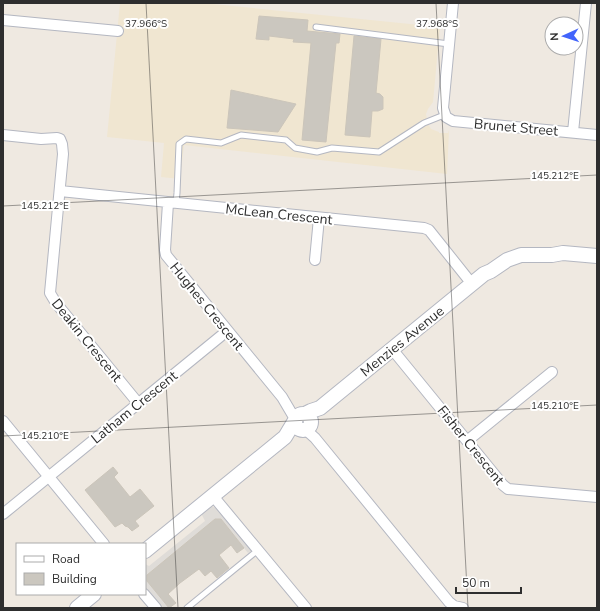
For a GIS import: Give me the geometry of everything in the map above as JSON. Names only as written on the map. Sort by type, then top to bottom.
[{"type":"street","points":[[444,111],[453,3]]},
{"type":"street","points":[[573,132],[586,3]]},
{"type":"street","points":[[3,20],[118,31]]},
{"type":"street","name":"Brunet Street","points":[[444,111],[449,119],[453,120],[597,134]]},
{"type":"street","name":"Deakin Crescent","points":[[3,135],[41,139],[54,137],[60,139],[63,149],[50,293],[56,303],[138,403]]},
{"type":"street","name":"McLean Crescent","points":[[60,191],[424,228],[429,230],[472,284]]},
{"type":"street","name":"Hughes Crescent","points":[[172,203],[165,250],[166,255],[449,602],[454,606],[463,608]]},
{"type":"street","points":[[315,260],[319,218]]},
{"type":"street","name":"Menzies Avenue","points":[[146,550],[285,437],[294,434],[304,424],[311,411],[320,408],[484,274],[507,260],[521,254],[552,255],[563,253],[597,256]]},
{"type":"street","name":"Latham Crescent","points":[[3,514],[227,331]]},
{"type":"street","name":"Fisher Crescent","points":[[392,350],[503,485],[508,489],[597,497]]},
{"type":"street","points":[[467,441],[552,372]]},
{"type":"street","points":[[3,421],[103,543]]},
{"type":"street","points":[[213,496],[306,608]]},
{"type":"street","points":[[77,608],[93,595]]},
{"type":"street","points":[[145,595],[156,608]]},
{"type":"lane","points":[[316,27],[449,44]]},
{"type":"lane","points":[[172,203],[177,193],[179,144],[186,139],[221,143],[241,135],[286,140],[295,148],[317,152],[332,148],[379,152],[444,111]]},
{"type":"lane","points":[[187,608],[258,550]]},
{"type":"shaded area","points":[[120,3],[203,3],[440,27],[433,102],[426,114],[428,124],[431,129],[439,133],[448,133],[449,130],[447,174],[184,145],[180,179],[161,177],[164,143],[107,137]]},
{"type":"shaded area","points":[[210,506],[217,508],[252,550],[248,553],[221,519],[215,519],[147,575],[147,581],[169,608],[162,608],[146,588],[146,564],[149,566],[205,521],[201,513]]},
{"type":"building","points":[[259,16],[308,20],[307,31],[340,34],[339,43],[336,43],[326,142],[302,140],[311,43],[293,42],[294,39],[269,36],[269,40],[256,39]]},
{"type":"building","points":[[354,36],[381,39],[376,93],[383,97],[383,109],[372,111],[370,137],[345,135]]},
{"type":"building","points":[[231,90],[296,104],[278,132],[227,128]]},
{"type":"building","points":[[113,467],[118,473],[114,477],[130,497],[140,489],[154,506],[135,521],[139,526],[132,531],[122,523],[115,527],[85,490]]},
{"type":"building","points":[[215,519],[221,519],[244,548],[237,553],[231,545],[219,555],[229,568],[217,578],[211,571],[205,576],[199,569],[180,583],[168,594],[176,603],[169,608],[147,581],[147,575]]}]
